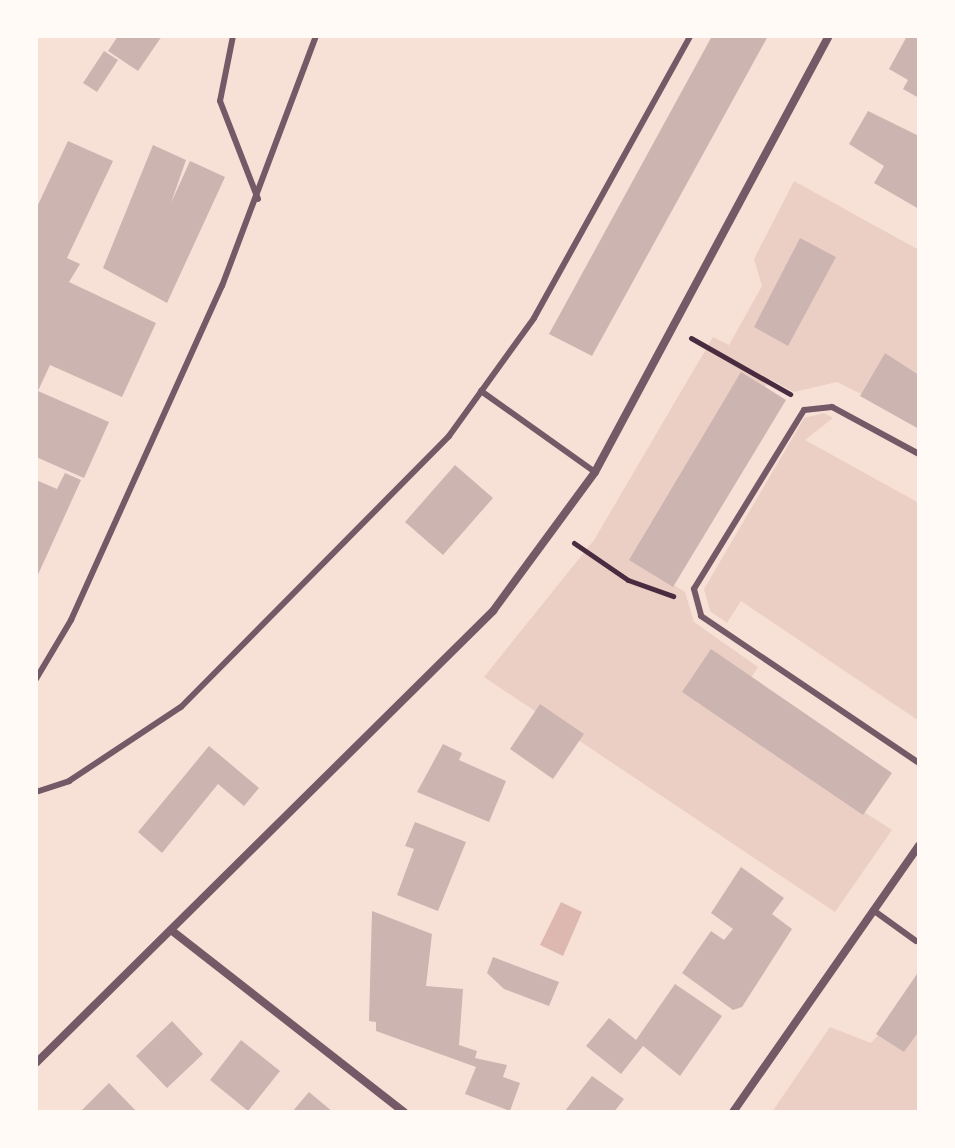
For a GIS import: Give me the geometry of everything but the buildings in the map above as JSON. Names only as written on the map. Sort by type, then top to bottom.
[{"type":"street","points":[[36,1063],[396,713],[493,611],[595,472],[829,36]]},
{"type":"street","points":[[733,1112],[919,845]]},
{"type":"street","points":[[171,930],[404,1112]]},
{"type":"lane","points":[[233,36],[220,101],[236,158],[258,199]]},
{"type":"lane","points":[[36,679],[71,620],[258,199],[316,36]]},
{"type":"lane","points":[[36,792],[69,781],[181,707],[449,436],[534,318],[690,36]]},
{"type":"lane","points":[[481,391],[595,472]]},
{"type":"lane","points":[[919,454],[832,407],[812,407],[793,417],[694,596],[701,616],[919,763]]},
{"type":"lane","points":[[873,910],[916,941]]},
{"type":"path","points":[[673,327],[812,407]]},
{"type":"path","points":[[555,530],[628,580],[694,596]]},
{"type":"shaded area","points":[[794,181],[919,250],[919,375],[885,353],[861,394],[837,382],[794,392],[770,379],[655,573],[685,592],[694,622],[758,667],[748,683],[861,810],[892,830],[835,912],[484,677],[594,540],[713,337],[729,345],[762,286],[754,259]]},
{"type":"shaded area","points":[[824,413],[833,418],[805,440],[919,503],[919,721],[741,601],[727,623],[710,611],[704,589],[804,418]]},
{"type":"shaded area","points":[[561,902],[582,912],[563,956],[540,945]]},
{"type":"shaded area","points":[[919,1026],[919,1112],[772,1112],[830,1027],[871,1043],[879,1034]]}]
